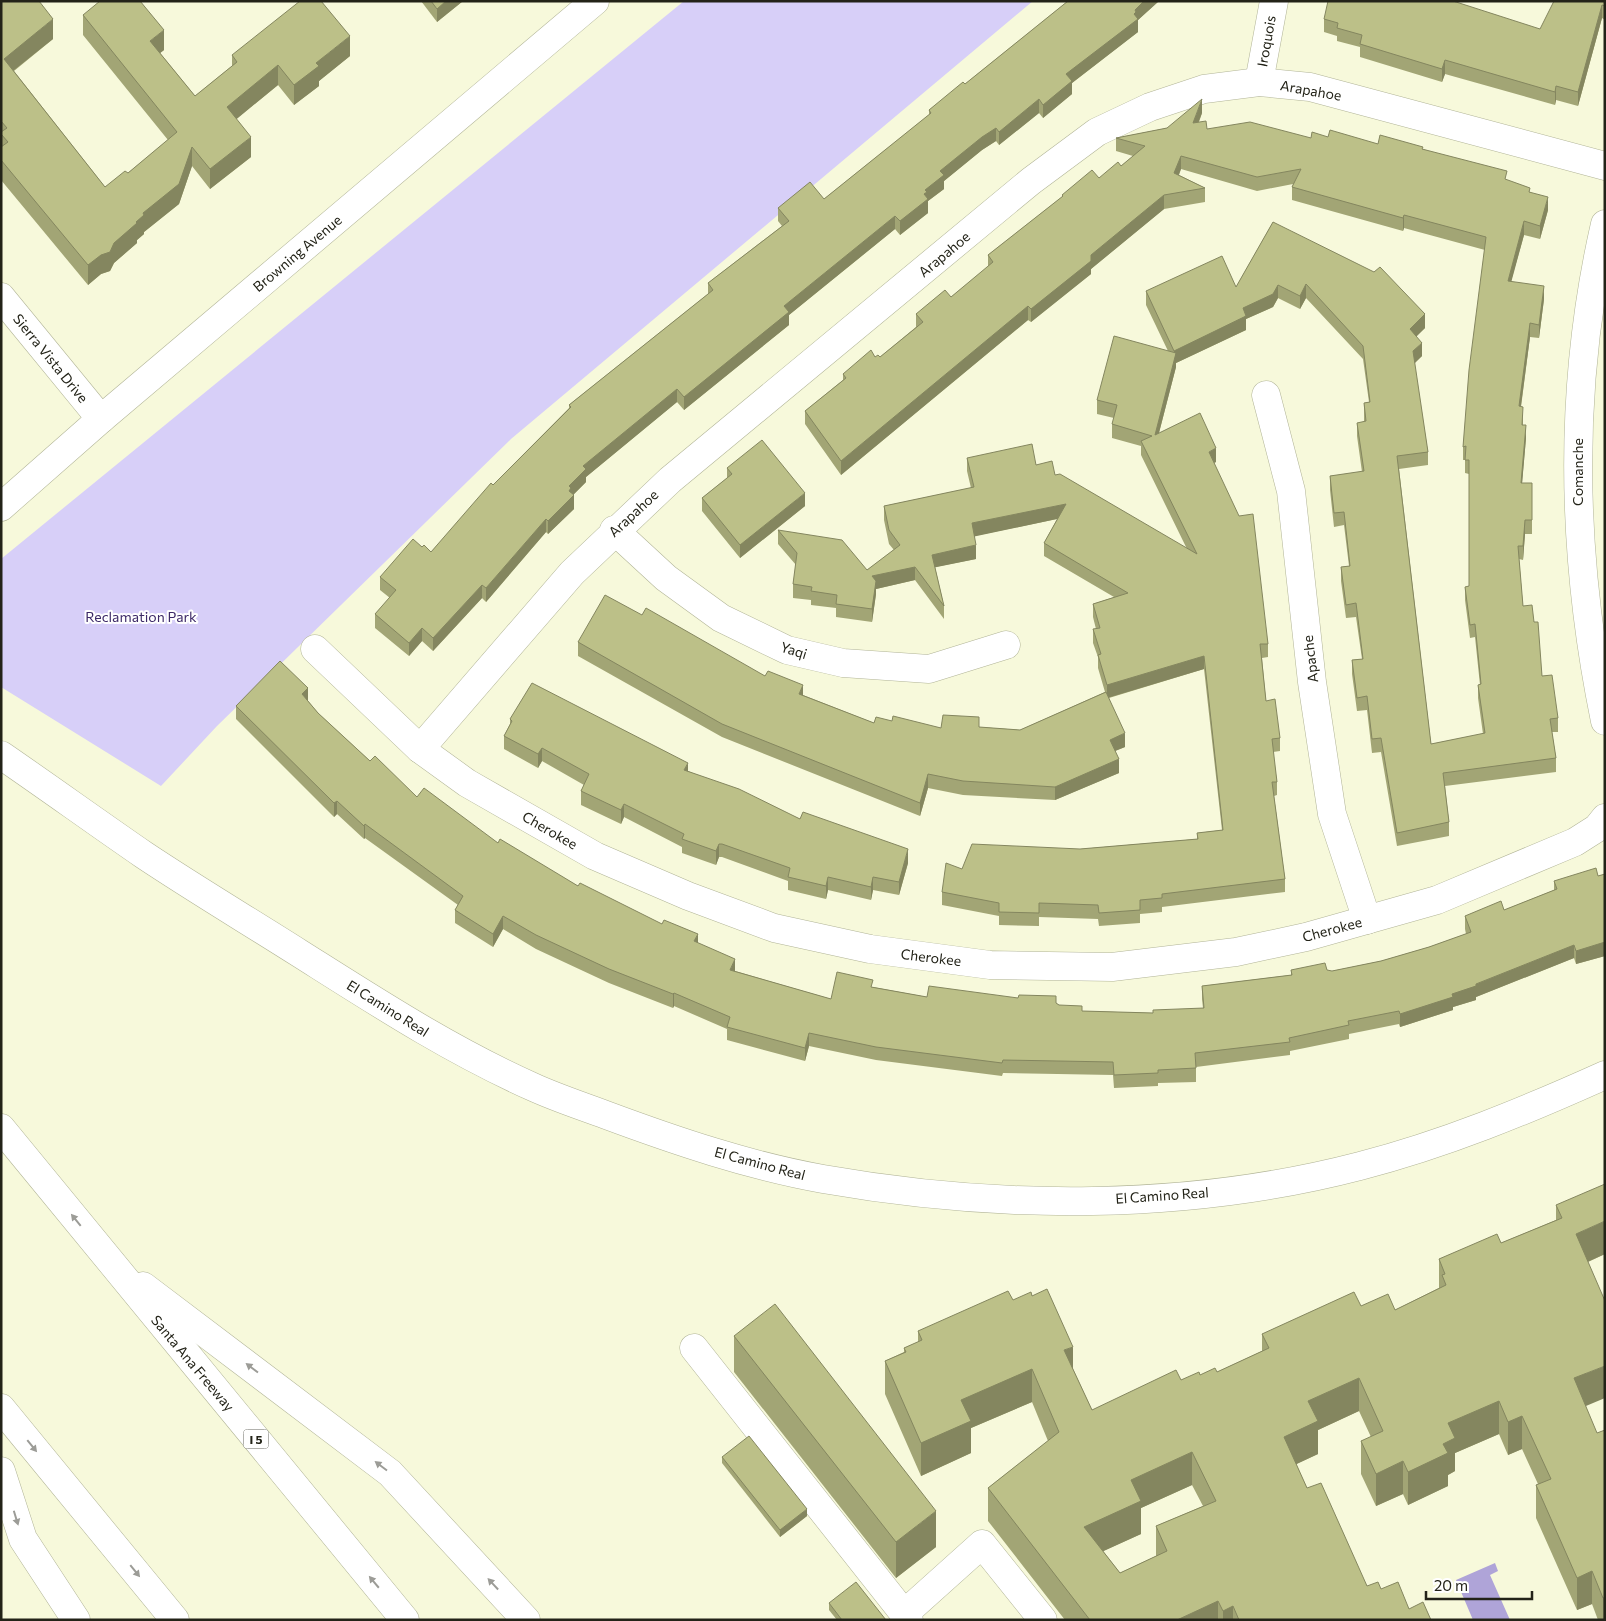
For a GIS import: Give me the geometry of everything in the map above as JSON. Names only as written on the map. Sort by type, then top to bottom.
[{"type":"main road","name":"Browning Avenue","points":[[1,507],[101,419],[595,1]]},
{"type":"main road","name":"Iroquois","points":[[1260,82],[1274,1]]},
{"type":"main road","name":"Arapahoe","points":[[420,749],[572,573],[614,530],[670,480],[1031,181],[1097,132],[1150,107],[1204,89],[1260,82],[1310,87],[1605,166]]},
{"type":"main road","name":"Comanche","points":[[1605,224],[1588,314],[1577,436],[1577,503],[1593,567],[1586,615],[1605,721]]},
{"type":"main road","name":"Sierra Vista Drive","points":[[1,297],[101,419]]},
{"type":"main road","name":"Apache","points":[[1266,395],[1291,490],[1312,682],[1332,814],[1367,920]]},
{"type":"main road","name":"Yaqi","points":[[614,530],[666,578],[721,618],[787,650],[843,663],[929,669],[1006,645]]},
{"type":"main road","name":"Cherokee","points":[[314,650],[420,749],[467,782],[595,856],[688,896],[774,928],[870,949],[990,965],[1112,967],[1236,952],[1306,937],[1437,900],[1575,842],[1597,828],[1605,818]]},
{"type":"main road","name":"El Camino Real","points":[[1,755],[146,856],[420,1030],[534,1088],[651,1132],[737,1158],[821,1178],[914,1192],[1015,1199],[1091,1200],[1173,1196],[1266,1185],[1356,1167],[1441,1143],[1515,1116],[1605,1075]]},
{"type":"main road","name":"Santa Ana Freeway","points":[[1,1128],[405,1620]]},
{"type":"main road","points":[[106,1258],[390,1473],[526,1620]]},
{"type":"main road","points":[[694,1348],[906,1617],[982,1544],[1043,1620]]},
{"type":"main road","points":[[1,1408],[175,1620]]},
{"type":"main road","points":[[1,1471],[22,1539],[76,1620]]},
{"type":"green space","name":"Reclamation Park","points":[[684,1],[1033,1],[511,439],[217,726],[161,786],[1,687],[1,559]]},
{"type":"shaded area","points":[[1495,1563],[1498,1571],[1490,1575],[1510,1620],[1473,1620],[1456,1580]]},
{"type":"building","points":[[1,1],[39,1],[53,19],[4,59],[105,187],[125,171],[128,173],[177,132],[83,15],[100,1],[140,1],[164,30],[150,41],[195,96],[237,62],[232,55],[300,1],[321,1],[350,36],[316,63],[319,66],[294,85],[278,65],[227,107],[251,137],[210,169],[192,147],[179,184],[143,213],[144,215],[137,223],[114,243],[110,252],[101,255],[88,265],[1,160],[1,147],[8,142],[1,134],[7,128],[1,121]]},
{"type":"building","points":[[431,1],[446,1],[437,9]]},
{"type":"building","points":[[1068,1],[1144,1],[1135,10],[1134,14],[1138,19],[1066,74],[1072,81],[1043,105],[1039,99],[999,132],[996,128],[982,137],[940,171],[944,175],[925,190],[927,192],[924,194],[928,199],[900,221],[895,216],[784,306],[789,312],[684,397],[677,389],[583,466],[586,469],[569,486],[571,488],[569,491],[574,495],[548,521],[546,519],[486,588],[482,585],[433,638],[422,628],[409,643],[375,614],[396,590],[380,577],[413,539],[422,547],[424,545],[431,552],[491,483],[493,485],[571,407],[569,405],[713,290],[708,283],[789,221],[778,208],[810,182],[824,199],[931,113],[929,110],[963,82],[965,84]]},
{"type":"building","points":[[1328,1],[1453,1],[1540,29],[1554,1],[1605,1],[1605,6],[1602,5],[1578,92],[1556,86],[1555,92],[1445,60],[1442,69],[1360,44],[1362,35],[1337,28],[1338,23],[1324,19]]},
{"type":"building","points":[[1202,99],[1193,123],[1206,121],[1207,129],[1250,122],[1311,138],[1312,132],[1328,137],[1330,130],[1378,144],[1380,135],[1423,147],[1422,149],[1507,171],[1505,179],[1530,188],[1529,192],[1548,197],[1540,226],[1524,221],[1508,281],[1544,286],[1539,325],[1530,323],[1519,406],[1523,407],[1522,425],[1526,425],[1521,483],[1532,483],[1532,520],[1525,520],[1523,546],[1518,546],[1523,606],[1532,605],[1534,622],[1538,622],[1542,676],[1552,675],[1558,718],[1550,719],[1556,758],[1443,773],[1449,822],[1397,833],[1381,738],[1372,739],[1367,696],[1357,698],[1352,660],[1363,659],[1356,603],[1346,605],[1341,567],[1350,566],[1344,512],[1334,513],[1330,476],[1364,471],[1357,423],[1366,421],[1364,403],[1370,402],[1363,346],[1306,284],[1300,296],[1278,285],[1273,294],[1243,308],[1246,316],[1174,351],[1146,291],[1222,256],[1236,287],[1273,222],[1374,272],[1380,267],[1425,314],[1410,329],[1422,343],[1413,351],[1428,452],[1397,456],[1431,744],[1485,733],[1478,685],[1481,684],[1475,624],[1470,625],[1465,587],[1469,586],[1469,460],[1465,460],[1466,446],[1463,447],[1469,370],[1486,237],[1404,215],[1403,218],[1292,187],[1301,169],[1257,177],[1181,156],[1174,173],[1205,188],[1164,195],[1091,255],[1091,261],[1031,309],[1028,306],[841,461],[805,411],[846,378],[843,374],[871,350],[875,357],[878,355],[880,357],[923,322],[916,314],[945,290],[951,297],[993,262],[988,255],[1063,196],[1092,170],[1099,178],[1118,162],[1121,166],[1145,146],[1116,138],[1167,128]]},
{"type":"building","points":[[1114,336],[1176,353],[1155,435],[1200,413],[1216,448],[1209,452],[1239,516],[1253,514],[1268,644],[1260,644],[1266,701],[1275,699],[1280,738],[1272,739],[1277,782],[1272,782],[1285,879],[1162,894],[1162,898],[1140,900],[1140,910],[1099,913],[1098,905],[1039,903],[1039,913],[999,912],[999,903],[942,892],[946,863],[962,869],[972,844],[1080,849],[1198,839],[1197,833],[1223,830],[1204,656],[1107,685],[1098,655],[1101,654],[1093,629],[1100,628],[1093,604],[1128,593],[1044,543],[1066,504],[972,523],[976,545],[932,555],[944,606],[915,567],[872,576],[876,581],[872,609],[836,604],[837,595],[811,591],[812,587],[793,584],[797,553],[778,530],[842,540],[867,570],[900,545],[889,530],[884,506],[974,487],[967,458],[1032,444],[1036,465],[1052,461],[1055,475],[1060,474],[1197,554],[1141,441],[1152,436],[1112,424],[1117,405],[1097,400]]},
{"type":"building","points":[[762,440],[805,493],[740,545],[702,498],[732,474],[727,468]]},
{"type":"building","points":[[605,595],[642,615],[646,608],[765,676],[768,671],[803,685],[799,694],[874,723],[876,717],[892,721],[893,716],[941,728],[943,715],[979,717],[979,727],[1020,730],[1106,692],[1125,733],[1110,740],[1119,759],[1055,787],[963,781],[928,774],[920,803],[722,724],[578,642]]},
{"type":"building","points":[[280,661],[308,688],[302,694],[318,713],[370,761],[375,756],[417,797],[424,788],[498,843],[500,839],[578,886],[580,883],[662,924],[664,920],[698,934],[694,941],[735,959],[730,970],[831,999],[837,972],[873,980],[871,987],[927,997],[929,986],[1018,998],[1019,995],[1056,996],[1056,1003],[1059,1005],[1082,1006],[1082,1011],[1153,1013],[1153,1010],[1204,1008],[1202,986],[1292,975],[1291,970],[1325,963],[1327,970],[1332,971],[1381,961],[1429,947],[1471,932],[1465,916],[1501,901],[1504,910],[1557,889],[1554,881],[1596,868],[1598,876],[1605,874],[1605,942],[1576,951],[1574,945],[1476,984],[1476,986],[1452,994],[1453,997],[1400,1014],[1399,1011],[1348,1021],[1349,1025],[1289,1038],[1290,1042],[1195,1053],[1196,1068],[1158,1070],[1158,1073],[1114,1075],[1113,1062],[1003,1060],[1002,1063],[876,1047],[809,1033],[805,1048],[727,1027],[730,1017],[674,993],[609,969],[536,935],[503,916],[493,934],[455,910],[463,896],[365,824],[364,826],[337,801],[334,803],[236,706]]},
{"type":"building","points":[[532,683],[688,763],[684,770],[739,789],[800,819],[803,812],[908,849],[899,882],[873,877],[871,887],[828,877],[826,886],[788,877],[790,868],[722,844],[719,844],[716,851],[682,839],[684,834],[624,804],[621,810],[581,791],[589,774],[542,748],[538,754],[504,736],[512,721],[510,719]]},
{"type":"building","points":[[1605,1184],[1605,1221],[1576,1234],[1605,1301],[1605,1366],[1574,1378],[1597,1433],[1605,1430],[1605,1597],[1603,1598],[1592,1571],[1577,1578],[1536,1485],[1551,1479],[1522,1416],[1508,1422],[1499,1401],[1448,1423],[1455,1438],[1443,1444],[1448,1453],[1408,1472],[1403,1461],[1376,1474],[1361,1441],[1383,1431],[1359,1378],[1308,1401],[1318,1421],[1284,1437],[1307,1488],[1321,1483],[1367,1586],[1378,1582],[1381,1589],[1398,1582],[1409,1609],[1423,1602],[1431,1620],[1239,1620],[1233,1606],[1223,1611],[1218,1601],[1177,1620],[1090,1620],[988,1488],[1059,1432],[1032,1369],[961,1400],[971,1421],[921,1443],[885,1361],[906,1352],[904,1348],[922,1340],[918,1331],[1008,1291],[1013,1300],[1031,1292],[1032,1296],[1047,1289],[1073,1347],[1064,1350],[1092,1410],[1176,1370],[1181,1380],[1199,1372],[1200,1375],[1215,1368],[1217,1372],[1269,1348],[1262,1334],[1354,1292],[1361,1306],[1388,1294],[1395,1310],[1446,1285],[1442,1275],[1445,1274],[1439,1259],[1497,1234],[1501,1243],[1562,1218],[1556,1205]],"holes":[[[1192,1452],[1216,1501],[1156,1526],[1167,1551],[1120,1573],[1084,1527],[1141,1501],[1131,1480]]]},
{"type":"building","points":[[775,1304],[936,1511],[896,1542],[734,1336]]},
{"type":"building","points":[[749,1436],[807,1509],[780,1530],[722,1457]]},
{"type":"building","points":[[856,1582],[886,1620],[842,1620],[829,1603]]}]
